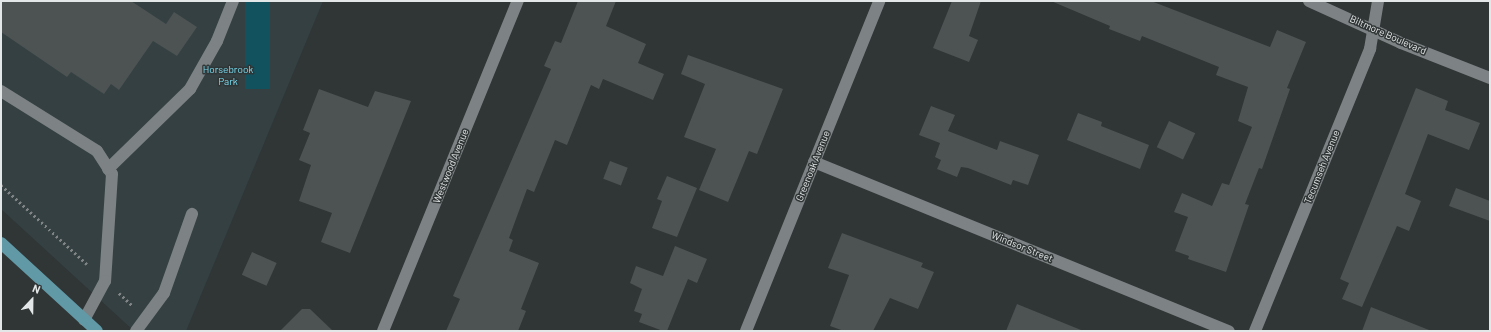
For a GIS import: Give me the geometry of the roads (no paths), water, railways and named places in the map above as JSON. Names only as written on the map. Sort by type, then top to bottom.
[{"type":"main road","points":[[1,243],[97,331]]},
{"type":"street","points":[[108,169],[190,89],[218,41],[233,1]]},
{"type":"street","name":"Westwood Avenue","points":[[383,331],[518,1]]},
{"type":"street","name":"Greenoak Avenue","points":[[746,331],[879,1]]},
{"type":"street","name":"Biltmore Boulevard","points":[[1309,1],[1490,78]]},
{"type":"street","name":"Tecumseh Avenue","points":[[1255,331],[1370,49],[1378,1]]},
{"type":"street","points":[[1,91],[98,151],[112,174],[105,281],[84,320]]},
{"type":"street","name":"Windsor Street","points":[[814,162],[1229,331]]},
{"type":"street","points":[[136,331],[164,293],[192,214]]},
{"type":"park label","name":"Horsebrook Park","points":[[228,74]]}]
